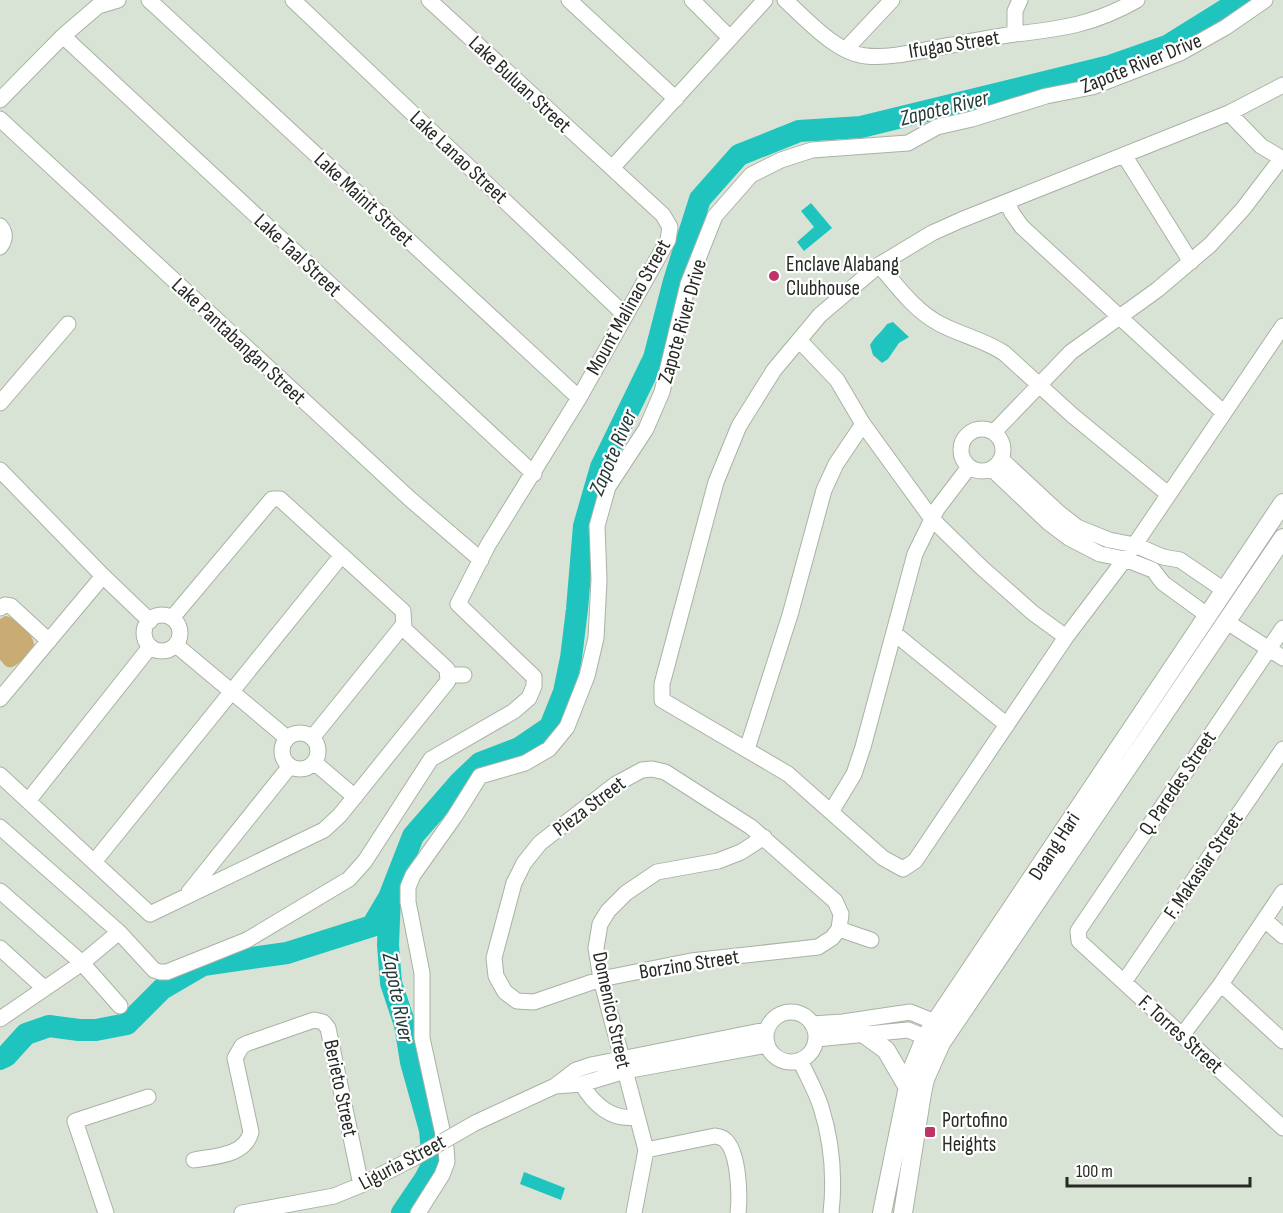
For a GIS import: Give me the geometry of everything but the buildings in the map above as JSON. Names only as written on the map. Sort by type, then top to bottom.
[{"type":"main road","name":"Daang Hari","points":[[903,1213],[922,1093],[938,1032],[982,955],[1283,503]]},
{"type":"main road","name":"Daang Hari","points":[[882,1213],[907,1086],[915,1058],[938,1032],[1283,538]]},
{"type":"main road","points":[[864,1034],[892,1057],[898,1074],[907,1086]]},
{"type":"street","points":[[0,100],[63,36],[98,6],[118,0]]},
{"type":"street","name":"Lake Mainit Street","points":[[149,0],[579,398]]},
{"type":"street","name":"Lake Lanao Street","points":[[293,0],[625,315]]},
{"type":"street","name":"Lake Buluan Street","points":[[429,0],[612,168]]},
{"type":"street","points":[[569,0],[676,99]]},
{"type":"street","points":[[692,0],[729,37]]},
{"type":"street","points":[[612,168],[765,0]]},
{"type":"street","name":"Ifugao Street","points":[[785,0],[825,37],[846,49],[865,56],[894,54],[1015,34],[1042,33],[1079,25],[1112,14],[1137,0]]},
{"type":"street","points":[[846,49],[892,0]]},
{"type":"street","points":[[1015,34],[1015,10],[1020,0]]},
{"type":"street","name":"Zapote River Drive","points":[[418,1213],[442,1175],[447,1162],[422,1038],[422,973],[408,902],[408,887],[412,875],[455,816],[480,776],[525,763],[541,754],[549,749],[567,727],[587,676],[596,638],[599,580],[597,526],[605,497],[613,479],[646,429],[662,392],[688,284],[715,216],[751,175],[781,160],[812,150],[908,143],[937,127],[1046,96],[1092,87],[1180,53],[1226,27],[1265,0]]},
{"type":"street","name":"Lake Taal Street","points":[[63,36],[534,474]]},
{"type":"street","points":[[1283,85],[1229,113],[932,233],[879,265],[820,315],[774,370],[739,426],[725,456],[662,684],[662,700],[788,774],[883,858],[903,869],[915,861],[1066,637],[1135,545],[1283,326]]},
{"type":"street","points":[[994,432],[1071,352],[1157,290],[1210,245],[1282,159],[1261,146],[1229,113]]},
{"type":"street","name":"Lake Pantabangan Street","points":[[0,119],[393,483],[481,560]]},
{"type":"street","points":[[1124,155],[1191,262]]},
{"type":"street","name":"Mount Malinao Street","points":[[119,932],[154,970],[160,972],[167,972],[247,940],[349,879],[365,861],[431,759],[514,711],[530,698],[534,677],[458,604],[481,560],[579,398],[668,240],[670,227],[663,215],[612,168]]},
{"type":"street","points":[[1007,202],[1022,227],[1224,413]]},
{"type":"street","points":[[0,247],[5,237],[2,228]]},
{"type":"street","points":[[879,265],[901,291],[939,324],[995,346],[1004,352],[1039,385],[1168,494]]},
{"type":"street","points":[[0,403],[68,324]]},
{"type":"street","points":[[799,339],[837,380],[863,424],[932,519],[1033,613],[1066,637]]},
{"type":"street","points":[[747,749],[790,615],[824,490],[836,464],[863,424]]},
{"type":"street","points":[[977,429],[989,429],[999,436],[1003,448],[996,464],[980,471],[969,467],[962,458],[961,452],[966,435],[977,429]]},
{"type":"street","points":[[996,464],[1077,527],[1109,540],[1135,545],[1180,560],[1224,590]]},
{"type":"street","points":[[996,464],[1068,538],[1100,554],[1125,559],[1153,570],[1163,583],[1207,615]]},
{"type":"street","points":[[831,812],[854,774],[915,554],[937,509],[969,467]]},
{"type":"street","points":[[0,470],[150,621]]},
{"type":"street","points":[[0,775],[150,914],[186,896],[208,879],[324,830],[355,797],[448,681],[447,669],[404,628],[403,611],[280,499],[272,499],[172,618]]},
{"type":"street","points":[[94,862],[342,555]]},
{"type":"street","points":[[0,699],[103,576]]},
{"type":"street","points":[[0,608],[5,605],[11,606],[49,640]]},
{"type":"street","points":[[160,616],[172,618],[179,628],[179,640],[172,649],[161,651],[150,647],[145,631],[150,621],[160,616]]},
{"type":"street","points":[[1227,621],[1283,658]]},
{"type":"street","points":[[312,738],[404,624]]},
{"type":"street","name":"Q. Paredes Street","points":[[1078,940],[1078,931],[1084,921],[1283,628]]},
{"type":"street","points":[[894,633],[1007,725]]},
{"type":"street","points":[[176,645],[287,738]]},
{"type":"street","points":[[28,801],[150,647]]},
{"type":"street","points":[[0,674],[12,685]]},
{"type":"street","points":[[448,675],[464,675]]},
{"type":"street","points":[[298,733],[312,738],[317,745],[318,752],[314,762],[304,768],[298,769],[290,766],[282,754],[287,738],[298,733]]},
{"type":"street","name":"F. Makasiar Street","points":[[1124,982],[1283,749]]},
{"type":"street","points":[[314,762],[355,797]]},
{"type":"street","points":[[208,879],[290,766]]},
{"type":"street","name":"Pieza Street","points":[[505,992],[496,975],[494,958],[514,883],[524,863],[540,843],[632,774],[642,770],[665,772],[733,814],[764,837],[835,901],[841,914],[839,928]]},
{"type":"street","points":[[0,827],[119,932],[82,963],[0,1019]]},
{"type":"street","name":"Domenico Street","points":[[634,1213],[646,1150],[601,979],[596,948],[600,924],[608,911],[626,893],[657,872],[718,861],[741,852],[764,837]]},
{"type":"street","points":[[0,891],[82,963],[120,1006]]},
{"type":"street","points":[[1183,1035],[1221,984],[1283,892]]},
{"type":"street","points":[[1265,920],[1283,936]]},
{"type":"street","points":[[839,928],[871,940]]},
{"type":"street","name":"Borzino Street","points":[[505,992],[517,1001],[534,1002],[601,979],[691,961],[818,947],[832,938],[839,928]]},
{"type":"street","name":"F. Torres Street","points":[[1078,940],[1283,1128]]},
{"type":"street","points":[[0,948],[44,988]]},
{"type":"street","points":[[1221,984],[1283,1041]]},
{"type":"street","points":[[814,1031],[843,1022],[910,1012],[938,1032]]},
{"type":"street","points":[[783,1013],[800,1013],[814,1031],[811,1052],[793,1062],[780,1060],[774,1056],[766,1037],[776,1016],[783,1013]]},
{"type":"street","name":"Berieto Street","points":[[194,1160],[236,1151],[246,1145],[249,1140],[251,1132],[235,1058],[238,1050],[248,1043],[314,1020],[323,1022],[328,1028],[361,1185]]},
{"type":"street","points":[[814,1031],[864,1034],[908,1030],[938,1032]]},
{"type":"street","name":"Liguria Street","points":[[242,1213],[334,1196],[361,1185],[475,1123],[555,1086],[576,1070],[623,1064],[766,1037]]},
{"type":"street","points":[[800,1060],[821,1107],[831,1147],[833,1196],[831,1213]]},
{"type":"street","name":"Liguria Street","points":[[555,1086],[582,1084],[623,1064]]},
{"type":"street","points":[[582,1084],[587,1094],[607,1112],[619,1117],[636,1117]]},
{"type":"street","points":[[106,1213],[75,1121],[148,1096]]},
{"type":"street","points":[[646,1150],[715,1136],[724,1138],[735,1164],[738,1213]]},
{"type":"shaded area","points":[[5,616],[14,619],[24,627],[34,645],[15,666],[11,667],[0,660],[0,619]]},
{"type":"water","points":[[811,203],[832,228],[804,251],[797,242],[814,227],[801,211]]},
{"type":"water","points":[[893,322],[909,337],[899,343],[888,359],[882,363],[873,355],[870,345],[887,324]]},
{"type":"water","points":[[524,1172],[565,1188],[561,1200],[520,1184]]},
{"type":"waterway","name":"Zapote River","points":[[402,1213],[433,1164],[430,1130],[411,1062],[405,1025],[391,983],[388,945],[390,895],[413,836],[460,782],[480,763],[519,748],[550,727],[564,692],[571,658],[584,526],[601,467],[654,358],[674,281],[700,199],[739,155],[799,131],[861,127],[1110,66],[1167,46],[1241,0]]},
{"type":"waterway","points":[[0,1059],[6,1056],[26,1034],[49,1026],[96,1030],[127,1024],[162,989],[203,965],[287,953],[372,926],[388,899]]},
{"type":"place","name":"Enclave Alabang Clubhouse","points":[[774,276]]},
{"type":"place","name":"Portofino Heights","points":[[930,1132]]}]
